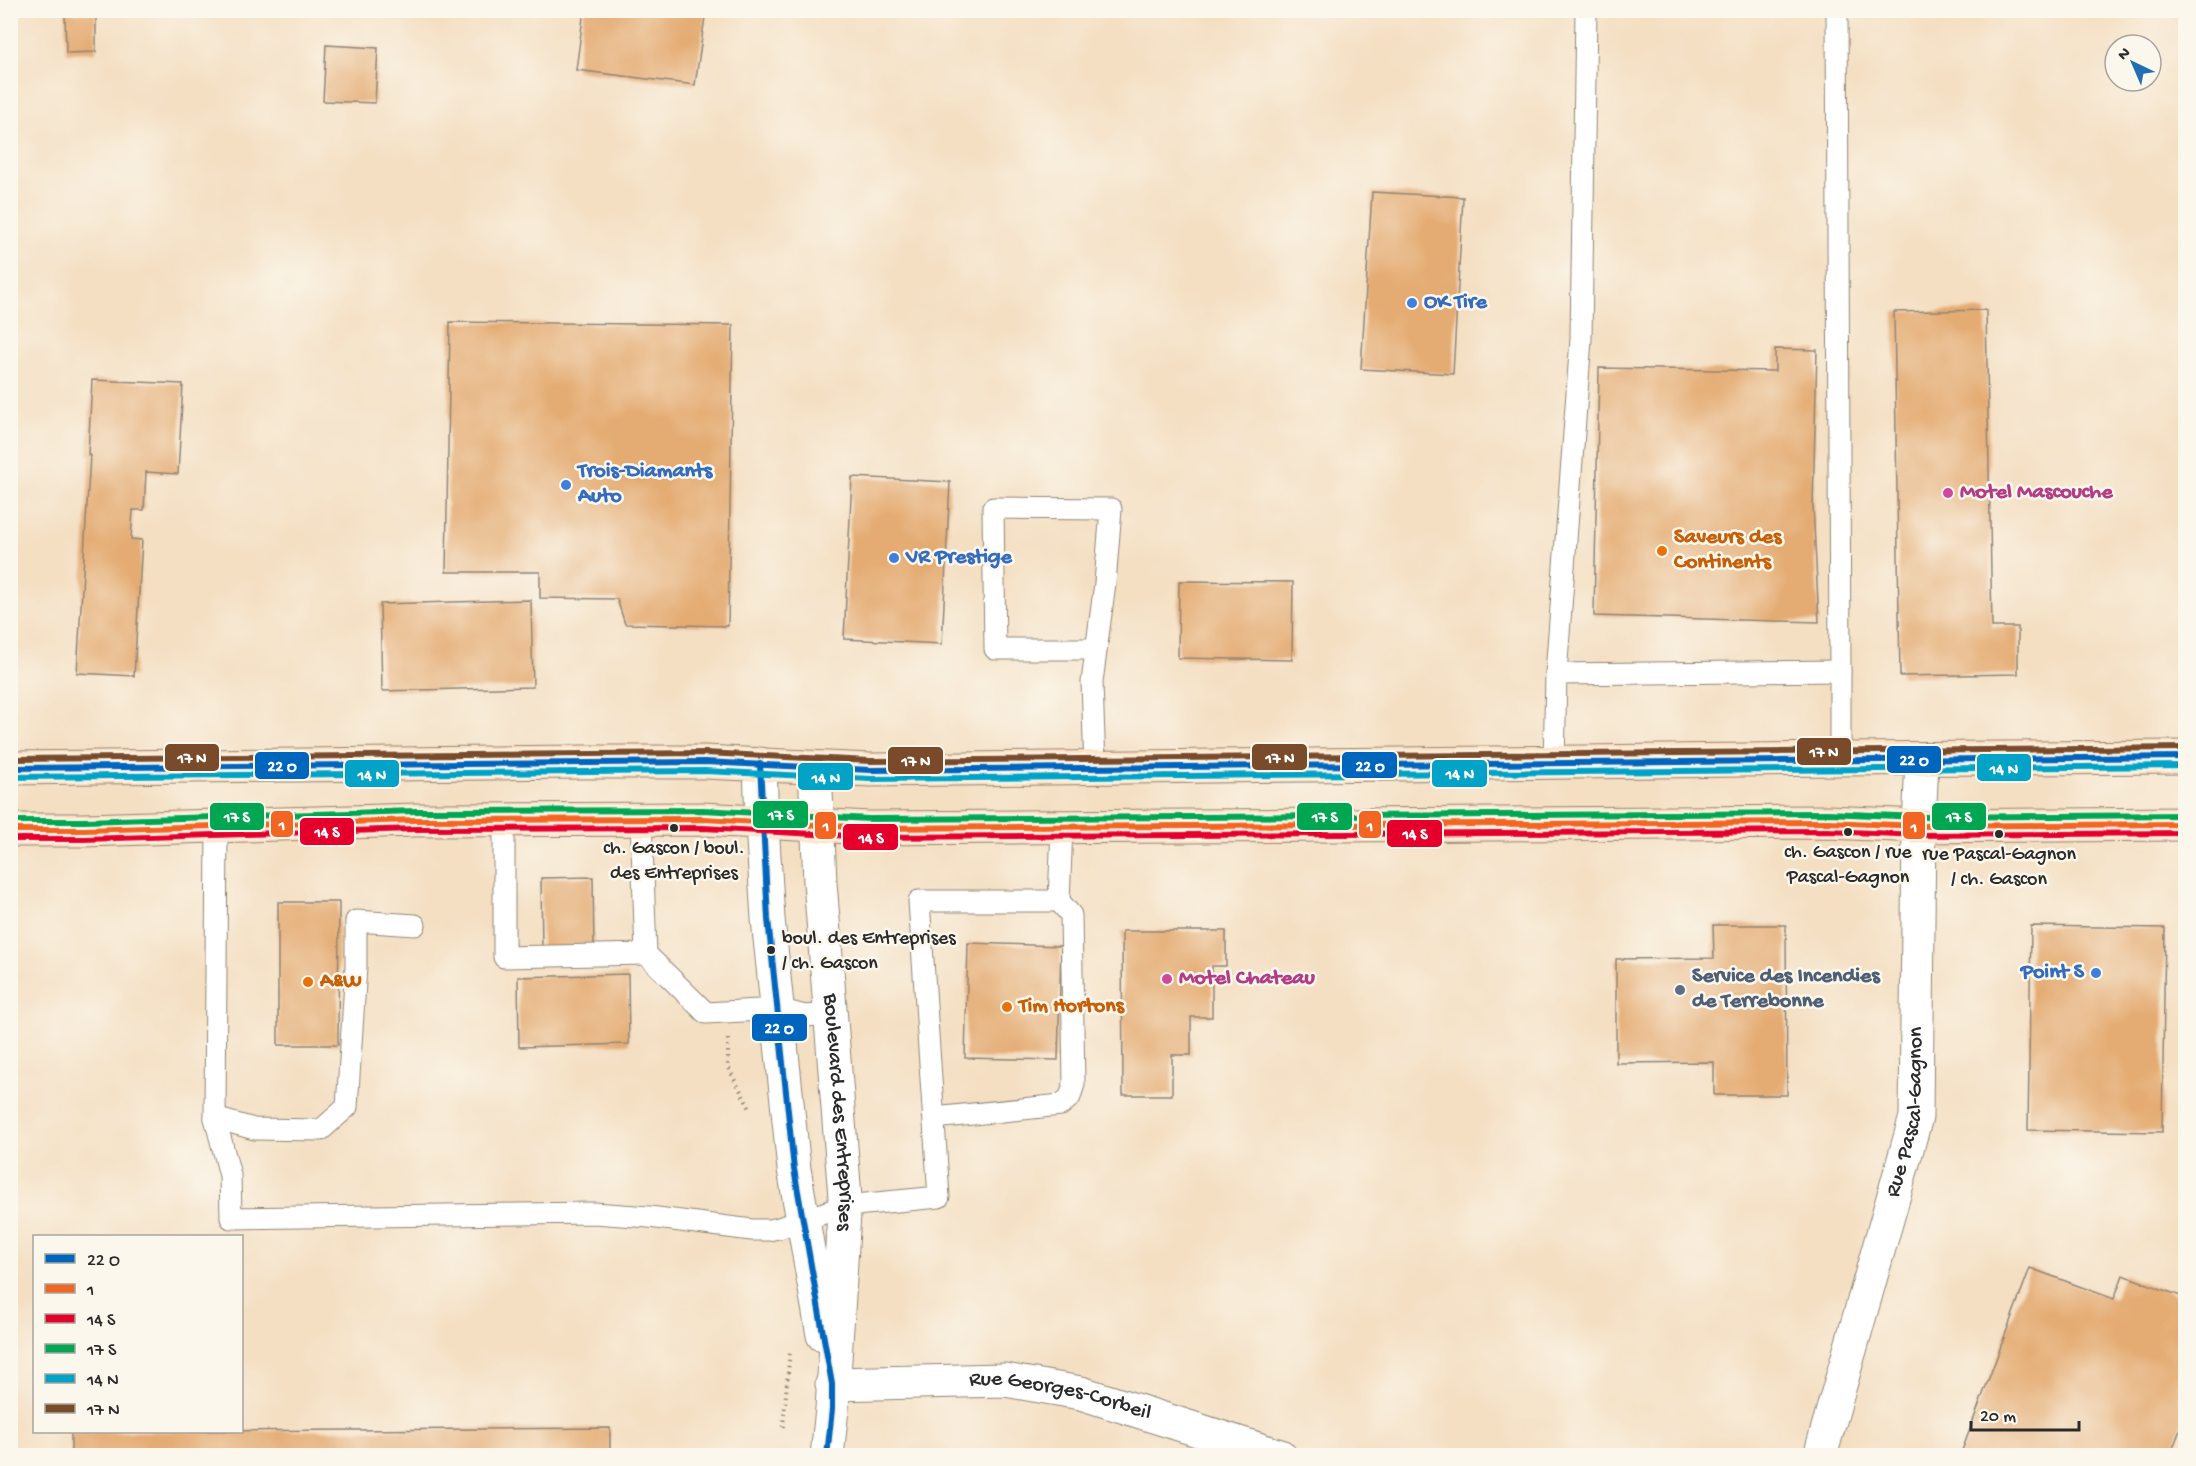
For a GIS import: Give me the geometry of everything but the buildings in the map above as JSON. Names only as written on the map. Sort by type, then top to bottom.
[{"type":"main road","points":[[10,768],[584,762],[760,764],[870,770],[1840,759],[2186,758]]},
{"type":"main road","points":[[10,830],[641,819],[703,819],[816,827],[1828,822],[1919,826],[2186,824]]},
{"type":"street","name":"Rue Pascal-Gagnon","points":[[1820,1455],[1916,1117],[1919,826],[1922,760]]},
{"type":"street","name":"Boulevard des Entreprises","points":[[760,764],[768,919],[794,1169],[832,1384]]},
{"type":"street","name":"Boulevard des Entreprises","points":[[815,768],[816,827],[845,1206],[827,1455]]},
{"type":"street","name":"Rue Georges-Corbeil","points":[[832,1384],[1005,1380],[1081,1393],[1280,1455]]},
{"type":"lane","points":[[1554,763],[1557,674],[1581,339],[1586,10]]},
{"type":"lane","points":[[1837,10],[1840,759]]},
{"type":"lane","points":[[1095,768],[1092,682],[1105,583],[1111,510],[993,508],[995,649],[1096,649]]},
{"type":"lane","points":[[1557,674],[1840,671]]},
{"type":"lane","points":[[641,819],[646,954],[706,1013],[777,1009],[805,1016],[831,1014]]},
{"type":"lane","points":[[504,820],[504,957],[646,954]]},
{"type":"lane","points":[[217,825],[215,1118],[230,1175],[231,1218],[594,1213],[649,1217],[752,1230],[779,1228],[845,1206],[939,1197],[919,901],[1059,901]]},
{"type":"lane","points":[[934,1118],[1061,1105],[1070,1097],[1074,1084],[1071,915],[1059,901],[1062,827]]},
{"type":"lane","points":[[215,1118],[254,1129],[321,1130],[347,1107],[356,967],[356,921],[415,925]]},
{"type":"transit line","points":[[10,759],[705,753],[871,761],[2186,748]]},
{"type":"transit line","points":[[10,768],[705,762],[871,770],[2186,757]]},
{"type":"transit line","points":[[760,764],[768,919],[794,1169],[832,1384],[827,1456]]},
{"type":"transit line","points":[[10,777],[705,771],[871,779],[2186,766]]},
{"type":"transit line","points":[[10,821],[84,821],[416,811],[703,810],[869,819],[1828,813],[1919,817],[2186,815]]},
{"type":"transit line","name":"1","points":[[10,830],[84,830],[416,820],[703,819],[869,828],[1828,822],[1919,826],[2186,824]]},
{"type":"transit line","points":[[10,839],[84,839],[416,829],[703,828],[869,837],[1828,831],[1919,835],[2186,833]]},
{"type":"place","name":"OK Tire","points":[[1412,303]]},
{"type":"place","name":"Trois-Diamants Auto","points":[[566,485]]},
{"type":"place","name":"Motel Mascouche","points":[[1948,493]]},
{"type":"place","name":"Saveurs des Continents","points":[[1662,551]]},
{"type":"place","name":"VR Prestige","points":[[894,558]]},
{"type":"place","name":"ch. Gascon / boul. des Entreprises","points":[[674,828]]},
{"type":"place","name":"ch. Gascon / rue Pascal-Gagnon","points":[[1848,832]]},
{"type":"place","name":"rue Pascal-Gagnon / ch. Gascon","points":[[1999,834]]},
{"type":"place","name":"boul. des Entreprises / ch. Gascon","points":[[771,950]]},
{"type":"place","name":"Point S","points":[[2096,973]]},
{"type":"place","name":"Motel Chateau","points":[[1167,979]]},
{"type":"place","name":"A&W","points":[[308,982]]},
{"type":"place","name":"Service des Incendies de Terrebonne","points":[[1680,990]]},
{"type":"place","name":"Tim Hortons","points":[[1007,1007]]}]
